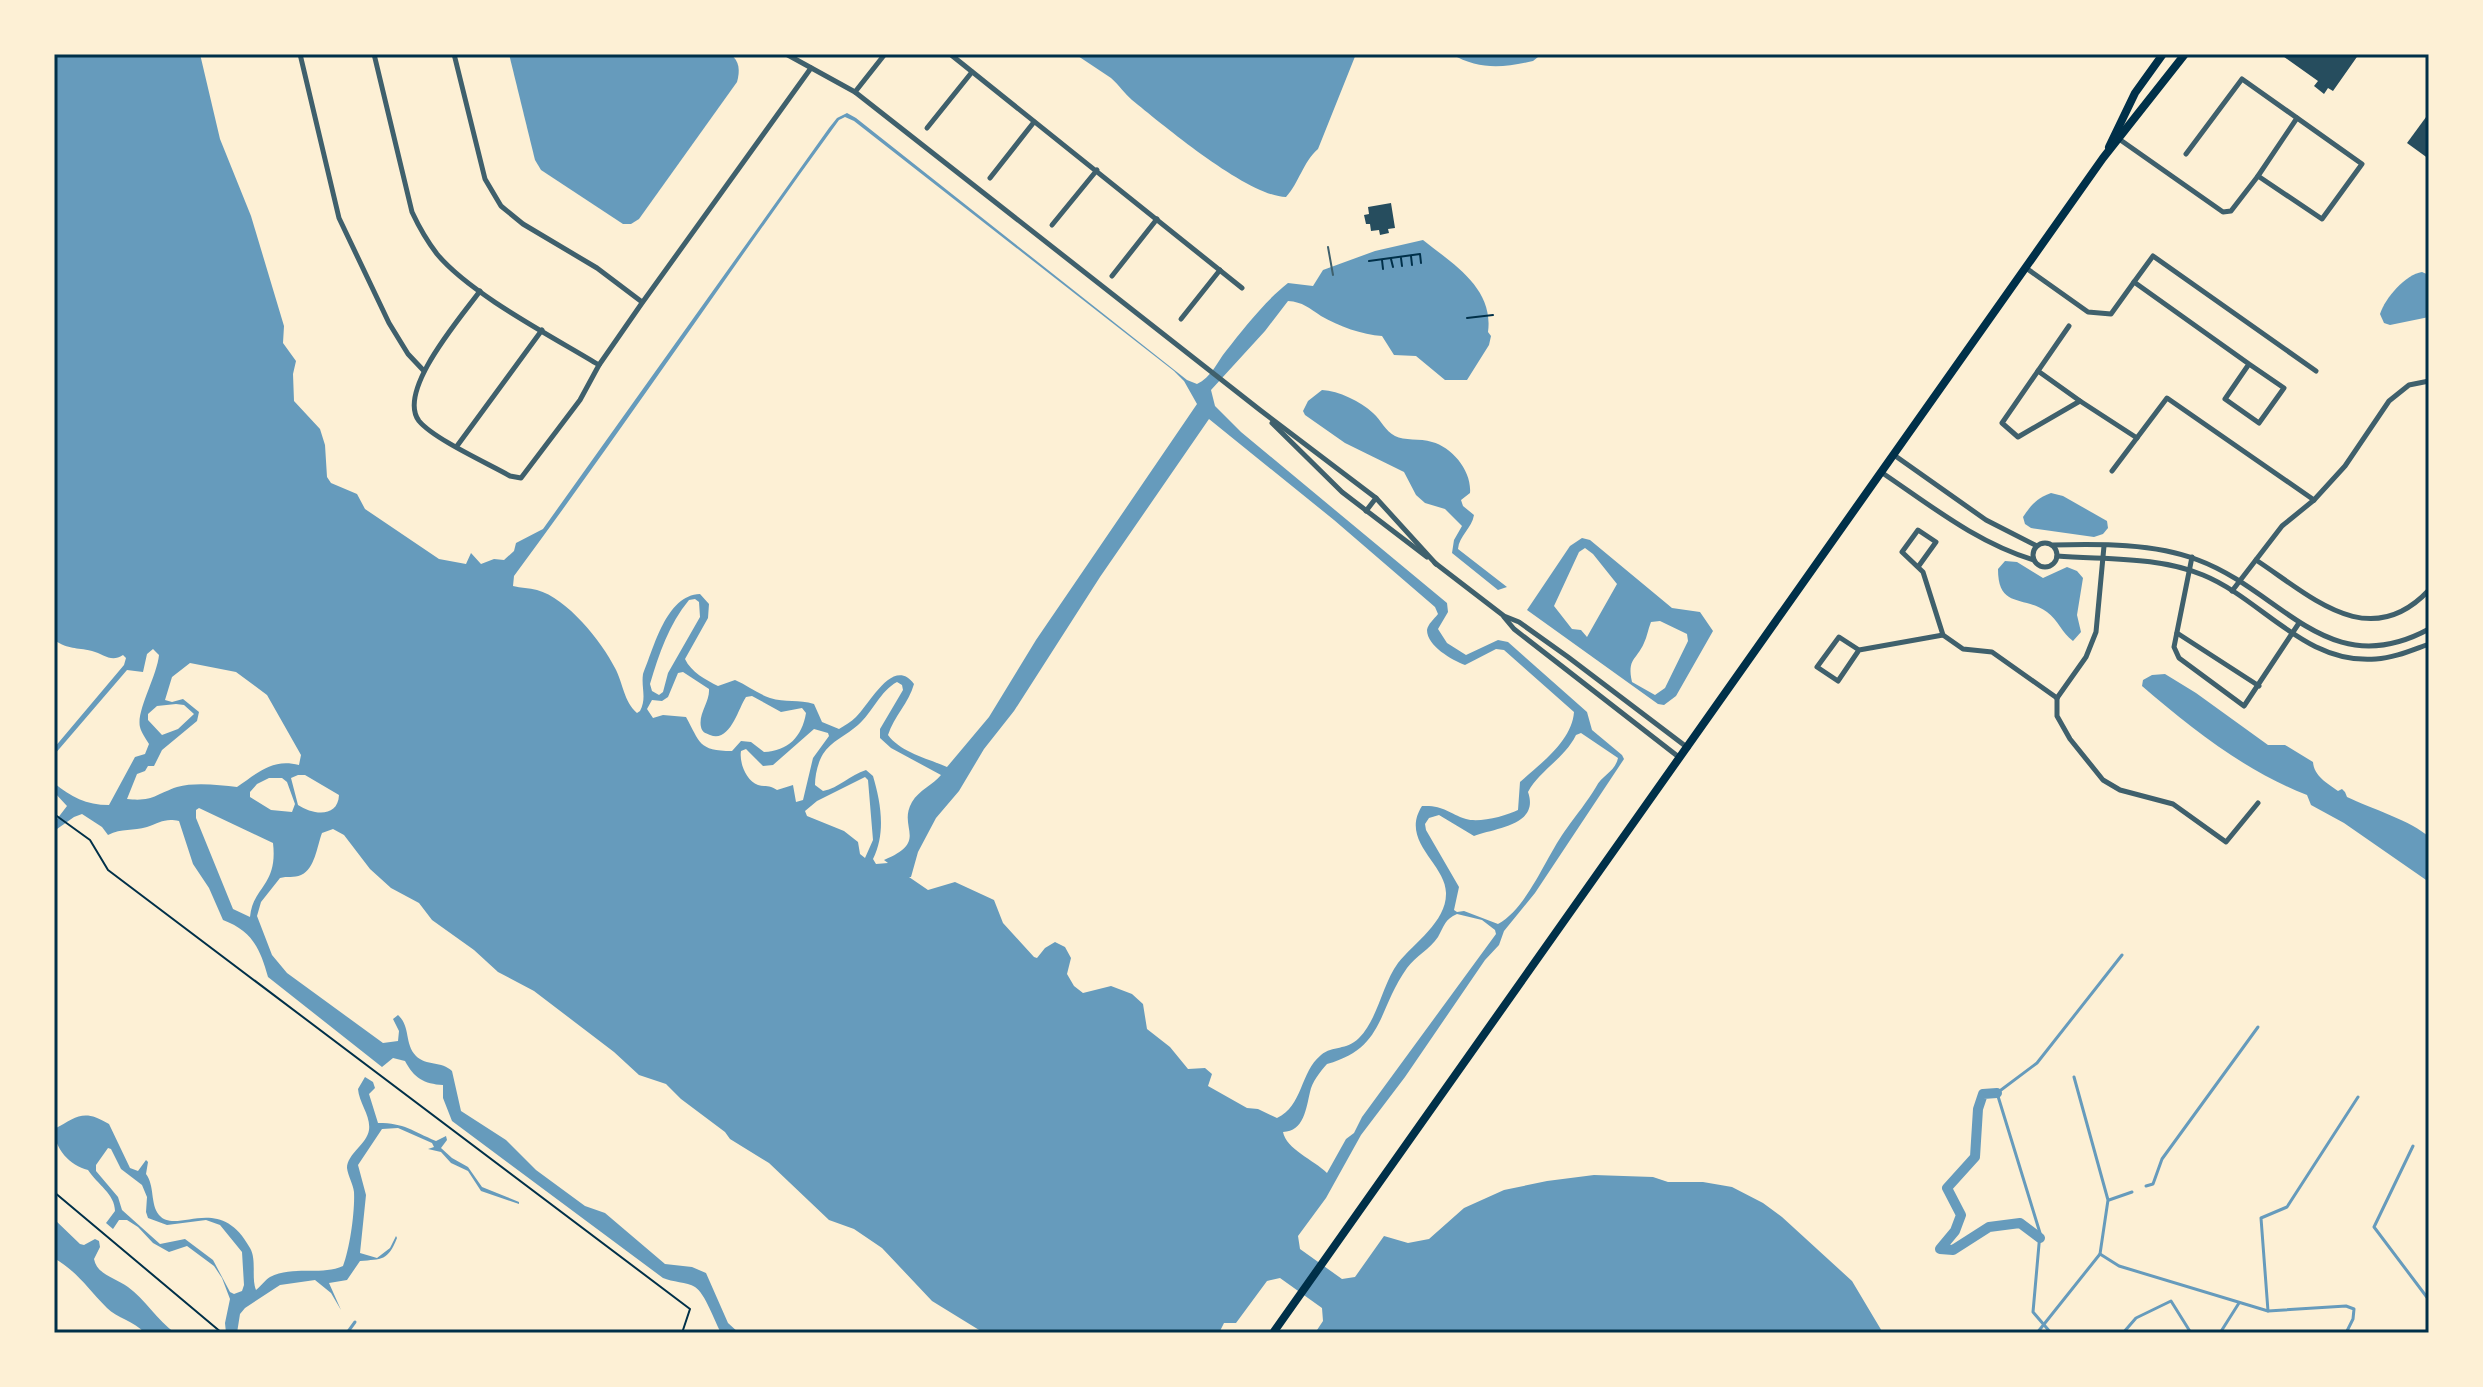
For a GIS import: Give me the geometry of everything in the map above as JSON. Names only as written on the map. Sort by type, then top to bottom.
[{"type":"main road","points":[[2103,158],[2135,93],[2163,54]]},
{"type":"main road","points":[[1273,1333],[2103,158],[2185,54]]},
{"type":"street","points":[[300,54],[339,218],[389,323],[408,354],[424,371]]},
{"type":"street","points":[[374,54],[412,212],[422,233],[439,256],[480,291],[599,365]]},
{"type":"street","points":[[454,54],[485,179],[501,206],[523,224],[597,268],[642,303]]},
{"type":"street","points":[[786,54],[855,92],[1376,498],[1436,564]]},
{"type":"street","points":[[855,92],[885,54]]},
{"type":"street","points":[[950,54],[1242,288]]},
{"type":"street","points":[[480,291],[424,371],[416,389],[414,403],[417,419],[457,446],[510,476],[521,478],[580,400],[599,365],[642,303],[811,68]]},
{"type":"street","points":[[927,128],[972,72]]},
{"type":"street","points":[[2186,154],[2242,79],[2362,164],[2322,219],[2258,176]]},
{"type":"street","points":[[2119,139],[2223,212],[2231,211],[2297,118]]},
{"type":"street","points":[[990,178],[1034,122]]},
{"type":"street","points":[[1052,225],[1097,170]]},
{"type":"street","points":[[1112,276],[1157,219]]},
{"type":"street","points":[[2025,270],[2088,312],[2111,314],[2153,256],[2316,371]]},
{"type":"street","points":[[1181,319],[1220,270]]},
{"type":"street","points":[[2134,282],[2284,388],[2259,423],[2225,399],[2249,364]]},
{"type":"street","points":[[2069,326],[2002,423],[2018,437],[2080,401]]},
{"type":"street","points":[[457,446],[542,330]]},
{"type":"street","points":[[2038,371],[2137,438]]},
{"type":"street","points":[[2232,591],[2282,526],[2314,500],[2345,466],[2389,401],[2409,385],[2429,381]]},
{"type":"street","points":[[2112,471],[2167,398],[2314,500]]},
{"type":"street","points":[[1260,410],[1327,478],[1366,511],[1504,616],[1514,629],[1680,758]]},
{"type":"street","points":[[1894,455],[1986,520],[2037,546]]},
{"type":"street","points":[[1881,472],[1970,532],[2039,565],[2046,567],[2053,564],[2057,556],[2053,545]]},
{"type":"street","points":[[1366,511],[1376,498]]},
{"type":"street","points":[[1918,567],[1936,542],[1918,530],[1902,552],[1923,572],[1943,635],[1963,649],[1992,652],[2057,698]]},
{"type":"street","points":[[2034,560],[2033,552],[2045,543],[2148,548],[2192,557],[2212,565],[2299,623],[2332,640],[2359,646],[2390,644],[2426,630],[2429,643],[2379,659],[2362,660],[2320,649],[2292,634],[2232,591],[2189,570],[2146,561],[2057,556]]},
{"type":"street","points":[[2104,546],[2096,632],[2086,657],[2057,698],[2057,716],[2070,739],[2103,780],[2120,790],[2173,804],[2226,842],[2258,803]]},
{"type":"street","points":[[2146,561],[2148,548]]},
{"type":"street","points":[[2192,557],[2174,647],[2179,658],[2244,706],[2299,623]]},
{"type":"street","points":[[2256,560],[2337,613],[2359,620],[2378,619],[2399,611],[2420,600],[2429,590]]},
{"type":"street","points":[[1504,616],[1519,622],[1556,648],[1688,748]]},
{"type":"street","points":[[2177,633],[2259,686]]},
{"type":"street","points":[[1859,650],[1838,681],[1817,667],[1839,637],[1859,650],[1943,635]]},
{"type":"lane","points":[[1328,247],[1333,275]]},
{"type":"path","points":[[1369,261],[1420,254],[1421,263]]},
{"type":"path","points":[[1410,255],[1412,265]]},
{"type":"path","points":[[1401,256],[1402,266]]},
{"type":"path","points":[[1391,258],[1393,267]]},
{"type":"path","points":[[1382,259],[1383,269]]},
{"type":"path","points":[[1467,318],[1493,315]]},
{"type":"path","points":[[54,814],[90,840],[108,870],[690,1309],[682,1333]]},
{"type":"path","points":[[54,1192],[222,1333]]},
{"type":"water","points":[[54,54],[200,54],[220,139],[251,216],[284,326],[283,343],[296,361],[294,401],[320,429],[325,445],[327,477],[331,483],[357,494],[365,509],[439,559],[466,564],[471,553],[481,564],[494,559],[504,560],[514,551],[516,543],[543,529],[829,128],[837,118],[847,113],[1187,380],[1197,384],[1210,374],[1255,315],[1288,283],[1313,286],[1323,270],[1375,251],[1423,240],[1469,278],[1485,302],[1491,336],[1489,345],[1467,380],[1445,380],[1416,356],[1394,355],[1382,336],[1351,329],[1328,320],[1302,304],[1288,301],[1211,390],[1215,406],[1241,432],[1447,603],[1448,612],[1438,629],[1447,643],[1466,655],[1498,640],[1508,642],[1587,712],[1592,730],[1624,759],[1535,893],[1504,931],[1499,945],[1485,960],[1361,1135],[1326,1198],[1298,1236],[1300,1249],[1342,1279],[1355,1277],[1384,1236],[1408,1243],[1429,1239],[1464,1208],[1504,1190],[1594,1175],[1703,1182],[1732,1187],[1782,1217],[1852,1281],[1883,1333],[1315,1333],[1323,1321],[1322,1308],[1280,1278],[1267,1281],[1236,1323],[1224,1323],[1219,1333],[984,1333],[932,1301],[882,1248],[854,1229],[829,1220],[769,1163],[730,1139],[666,1084],[639,1075],[534,991],[498,972],[474,950],[432,920],[419,903],[391,888],[370,869],[344,835],[333,829],[322,833],[306,872],[280,878],[261,902],[257,916],[272,955],[287,973],[383,1043],[398,1041],[399,1031],[393,1019],[398,1015],[416,1056],[452,1071],[461,1111],[506,1140],[536,1170],[585,1206],[605,1213],[665,1264],[692,1267],[706,1273],[728,1323],[739,1333],[721,1333],[699,1290],[663,1278],[452,1121],[443,1098],[443,1085],[420,1079],[405,1061],[393,1058],[382,1067],[268,977],[262,957],[248,935],[223,920],[209,888],[193,864],[179,821],[166,821],[108,835],[102,827],[82,814],[57,829],[54,845],[54,823],[67,806],[54,792],[54,783],[79,799],[109,805],[135,757],[145,754],[149,744],[140,720],[159,655],[153,649],[147,654],[143,672],[127,670],[54,755],[54,748],[124,665],[126,658],[123,655],[111,658],[54,640]],"holes":[[[845,117],[854,121],[1174,371],[1184,381],[1197,404],[1036,640],[989,717],[947,767],[907,750],[888,735],[914,684],[906,677],[898,676],[882,685],[856,717],[839,729],[822,722],[814,704],[770,698],[735,680],[718,686],[699,675],[685,659],[708,618],[709,604],[700,594],[678,603],[663,625],[643,674],[643,702],[637,713],[629,703],[609,658],[582,622],[548,595],[513,586],[514,576],[839,120]],[[1209,419],[1435,607],[1438,614],[1427,630],[1431,642],[1441,652],[1465,665],[1496,649],[1504,650],[1574,712],[1568,733],[1545,760],[1520,782],[1518,810],[1492,818],[1471,820],[1441,808],[1422,806],[1416,819],[1416,831],[1444,883],[1446,894],[1441,914],[1398,963],[1359,1038],[1321,1055],[1309,1070],[1292,1105],[1277,1118],[1258,1109],[1247,1108],[1208,1086],[1212,1074],[1205,1068],[1188,1069],[1170,1047],[1147,1029],[1143,1004],[1132,994],[1111,986],[1083,993],[1074,986],[1067,974],[1071,958],[1065,947],[1055,942],[1037,958],[1034,957],[1003,923],[994,900],[955,882],[928,890],[909,877],[936,818],[959,791],[984,749],[1014,711],[1100,577]],[[689,600],[699,602],[700,617],[659,695],[652,691],[650,684],[665,640]],[[190,663],[236,672],[267,695],[301,755],[299,765],[273,765],[237,787],[191,785],[149,798],[127,799],[137,774],[148,766],[154,766],[162,750],[197,721],[199,712],[183,699],[165,700],[172,677]],[[683,672],[709,689],[701,722],[702,730],[710,735],[717,736],[728,730],[746,697],[752,696],[781,712],[802,708],[806,713],[797,736],[787,746],[764,752],[751,742],[741,741],[732,751],[721,751],[706,747],[686,717],[663,715],[653,718],[647,709],[652,700],[662,701],[668,697],[678,673]],[[897,682],[902,685],[903,690],[880,729],[880,738],[891,748],[941,775],[912,802],[908,811],[910,834],[906,847],[884,860],[888,863],[876,864],[873,859],[880,839],[881,818],[873,776],[866,770],[823,791],[815,785],[818,765],[826,749],[858,725],[881,696]],[[184,705],[194,714],[178,729],[162,735],[148,720],[148,714],[157,706]],[[814,729],[829,736],[813,758],[803,800],[796,802],[793,785],[777,790],[750,780],[741,760],[741,751],[746,749],[763,766],[773,765]],[[1581,733],[1618,758],[1560,839],[1528,893],[1509,916],[1498,924],[1454,910],[1459,887],[1426,830],[1425,824],[1429,818],[1439,815],[1474,836],[1513,824],[1527,812],[1530,803],[1528,792],[1533,784],[1576,735]],[[298,775],[305,775],[339,795],[338,802],[330,811],[317,812],[298,805],[291,778]],[[865,777],[868,780],[873,840],[865,858],[860,854],[858,842],[844,831],[807,816],[805,811],[817,801]],[[269,778],[282,778],[287,782],[295,804],[292,812],[271,810],[250,797],[257,784]],[[199,808],[273,843],[272,868],[250,917],[233,909],[196,818]],[[1457,914],[1482,920],[1496,934],[1362,1117],[1354,1133],[1346,1139],[1327,1173],[1289,1144],[1283,1132],[1296,1128],[1300,1123],[1313,1085],[1327,1064],[1346,1057],[1370,1038],[1407,968],[1435,941],[1447,921]]]},
{"type":"water","points":[[509,54],[730,54],[737,63],[739,74],[737,82],[639,219],[623,224],[541,170],[535,160]]},
{"type":"water","points":[[1075,54],[1356,54],[1318,149],[1286,197],[1251,186],[1229,173],[1164,126],[1111,78]]},
{"type":"water","points":[[1451,54],[1553,54],[1533,61],[1491,66],[1472,63]]},
{"type":"water","points":[[2422,272],[2429,275],[2429,317],[2390,325],[2384,323],[2380,314],[2391,294],[2409,277]]},
{"type":"water","points":[[1322,390],[1362,404],[1395,436],[1432,442],[1447,449],[1459,461],[1470,485],[1470,493],[1461,500],[1463,506],[1474,515],[1458,549],[1507,587],[1498,590],[1452,553],[1454,540],[1462,526],[1445,509],[1425,503],[1416,495],[1404,472],[1345,443],[1305,415],[1303,411],[1308,401]]},
{"type":"water","points":[[2051,493],[2063,496],[2107,521],[2108,528],[2094,537],[2031,528],[2025,524],[2023,517],[2029,509]]},
{"type":"water","points":[[1582,538],[1590,540],[1672,608],[1700,612],[1713,631],[1676,696],[1664,705],[1658,704],[1527,610],[1570,546]],"holes":[[[1585,548],[1617,584],[1587,637],[1581,630],[1572,629],[1554,606],[1579,552]],[[1660,621],[1687,634],[1688,641],[1665,688],[1655,695],[1632,682],[1631,668],[1651,622]]]},
{"type":"water","points":[[2005,561],[2017,562],[2043,578],[2067,567],[2083,578],[2077,615],[2081,632],[2073,641],[2047,612],[2007,596],[1999,582],[1998,569]]},
{"type":"water","points":[[2165,674],[2268,745],[2285,745],[2313,762],[2322,779],[2338,791],[2342,789],[2347,797],[2422,831],[2429,837],[2429,882],[2344,823],[2311,805],[2307,795],[2262,774],[2220,748],[2142,686],[2143,680],[2152,675]]},
{"type":"water","points":[[365,1077],[373,1082],[375,1088],[369,1094],[378,1123],[402,1126],[436,1141],[446,1136],[447,1140],[441,1148],[468,1167],[482,1187],[519,1204],[481,1191],[468,1171],[451,1163],[441,1152],[428,1149],[434,1147],[432,1143],[398,1128],[382,1129],[358,1165],[366,1195],[360,1253],[377,1258],[390,1248],[396,1236],[391,1251],[379,1259],[360,1261],[347,1280],[329,1283],[341,1310],[331,1293],[315,1280],[280,1285],[245,1308],[240,1314],[237,1333],[226,1333],[230,1299],[214,1266],[187,1246],[169,1252],[153,1243],[127,1220],[119,1220],[113,1229],[106,1223],[115,1211],[109,1194],[88,1170],[75,1165],[64,1155],[55,1136],[54,1129],[80,1116],[93,1116],[109,1124],[130,1168],[138,1171],[146,1160],[148,1162],[146,1174],[159,1215],[176,1221],[212,1218],[238,1231],[252,1253],[256,1290],[268,1278],[279,1273],[343,1266],[354,1209],[354,1192],[347,1168],[369,1130],[358,1089]],"holes":[[[108,1148],[121,1169],[142,1185],[147,1197],[148,1218],[167,1225],[206,1220],[220,1225],[242,1252],[242,1291],[230,1292],[213,1260],[185,1239],[160,1244],[122,1210],[118,1197],[96,1171],[96,1165]]]},
{"type":"water","points":[[54,1219],[80,1244],[95,1239],[99,1241],[100,1247],[94,1259],[99,1269],[134,1292],[175,1333],[145,1333],[107,1308],[76,1275],[54,1258]]},
{"type":"building","points":[[2280,54],[2359,54],[2333,91],[2328,88],[2324,94],[2314,86],[2318,81]]},
{"type":"building","points":[[2429,113],[2429,159],[2407,143]]},
{"type":"building","points":[[1391,203],[1395,228],[1380,235],[1379,230],[1371,231],[1364,215],[1369,214],[1368,207]]},
{"type":"waterway","points":[[2051,1333],[2033,1312],[2040,1233],[1997,1093],[2037,1063],[2122,955]]},
{"type":"waterway","points":[[2146,1186],[2153,1184],[2162,1159],[2258,1027]]},
{"type":"waterway","points":[[2037,1333],[2100,1254],[2108,1200],[2074,1077]]},
{"type":"waterway","points":[[1997,1093],[1983,1094],[1978,1109],[1975,1157],[1947,1188],[1961,1215],[1955,1231],[1940,1249],[1953,1250],[1989,1227],[2020,1223],[2040,1238]]},
{"type":"waterway","points":[[2268,1311],[2261,1218],[2287,1207],[2358,1097]]},
{"type":"waterway","points":[[2413,1146],[2374,1227],[2429,1300]]},
{"type":"waterway","points":[[2109,1200],[2132,1192]]},
{"type":"waterway","points":[[2100,1254],[2119,1266],[2268,1311],[2346,1306],[2354,1309],[2346,1333]]},
{"type":"waterway","points":[[2123,1333],[2136,1318],[2171,1301],[2191,1333]]},
{"type":"waterway","points":[[2220,1333],[2239,1303]]},
{"type":"waterway","points":[[347,1333],[355,1322]]}]
